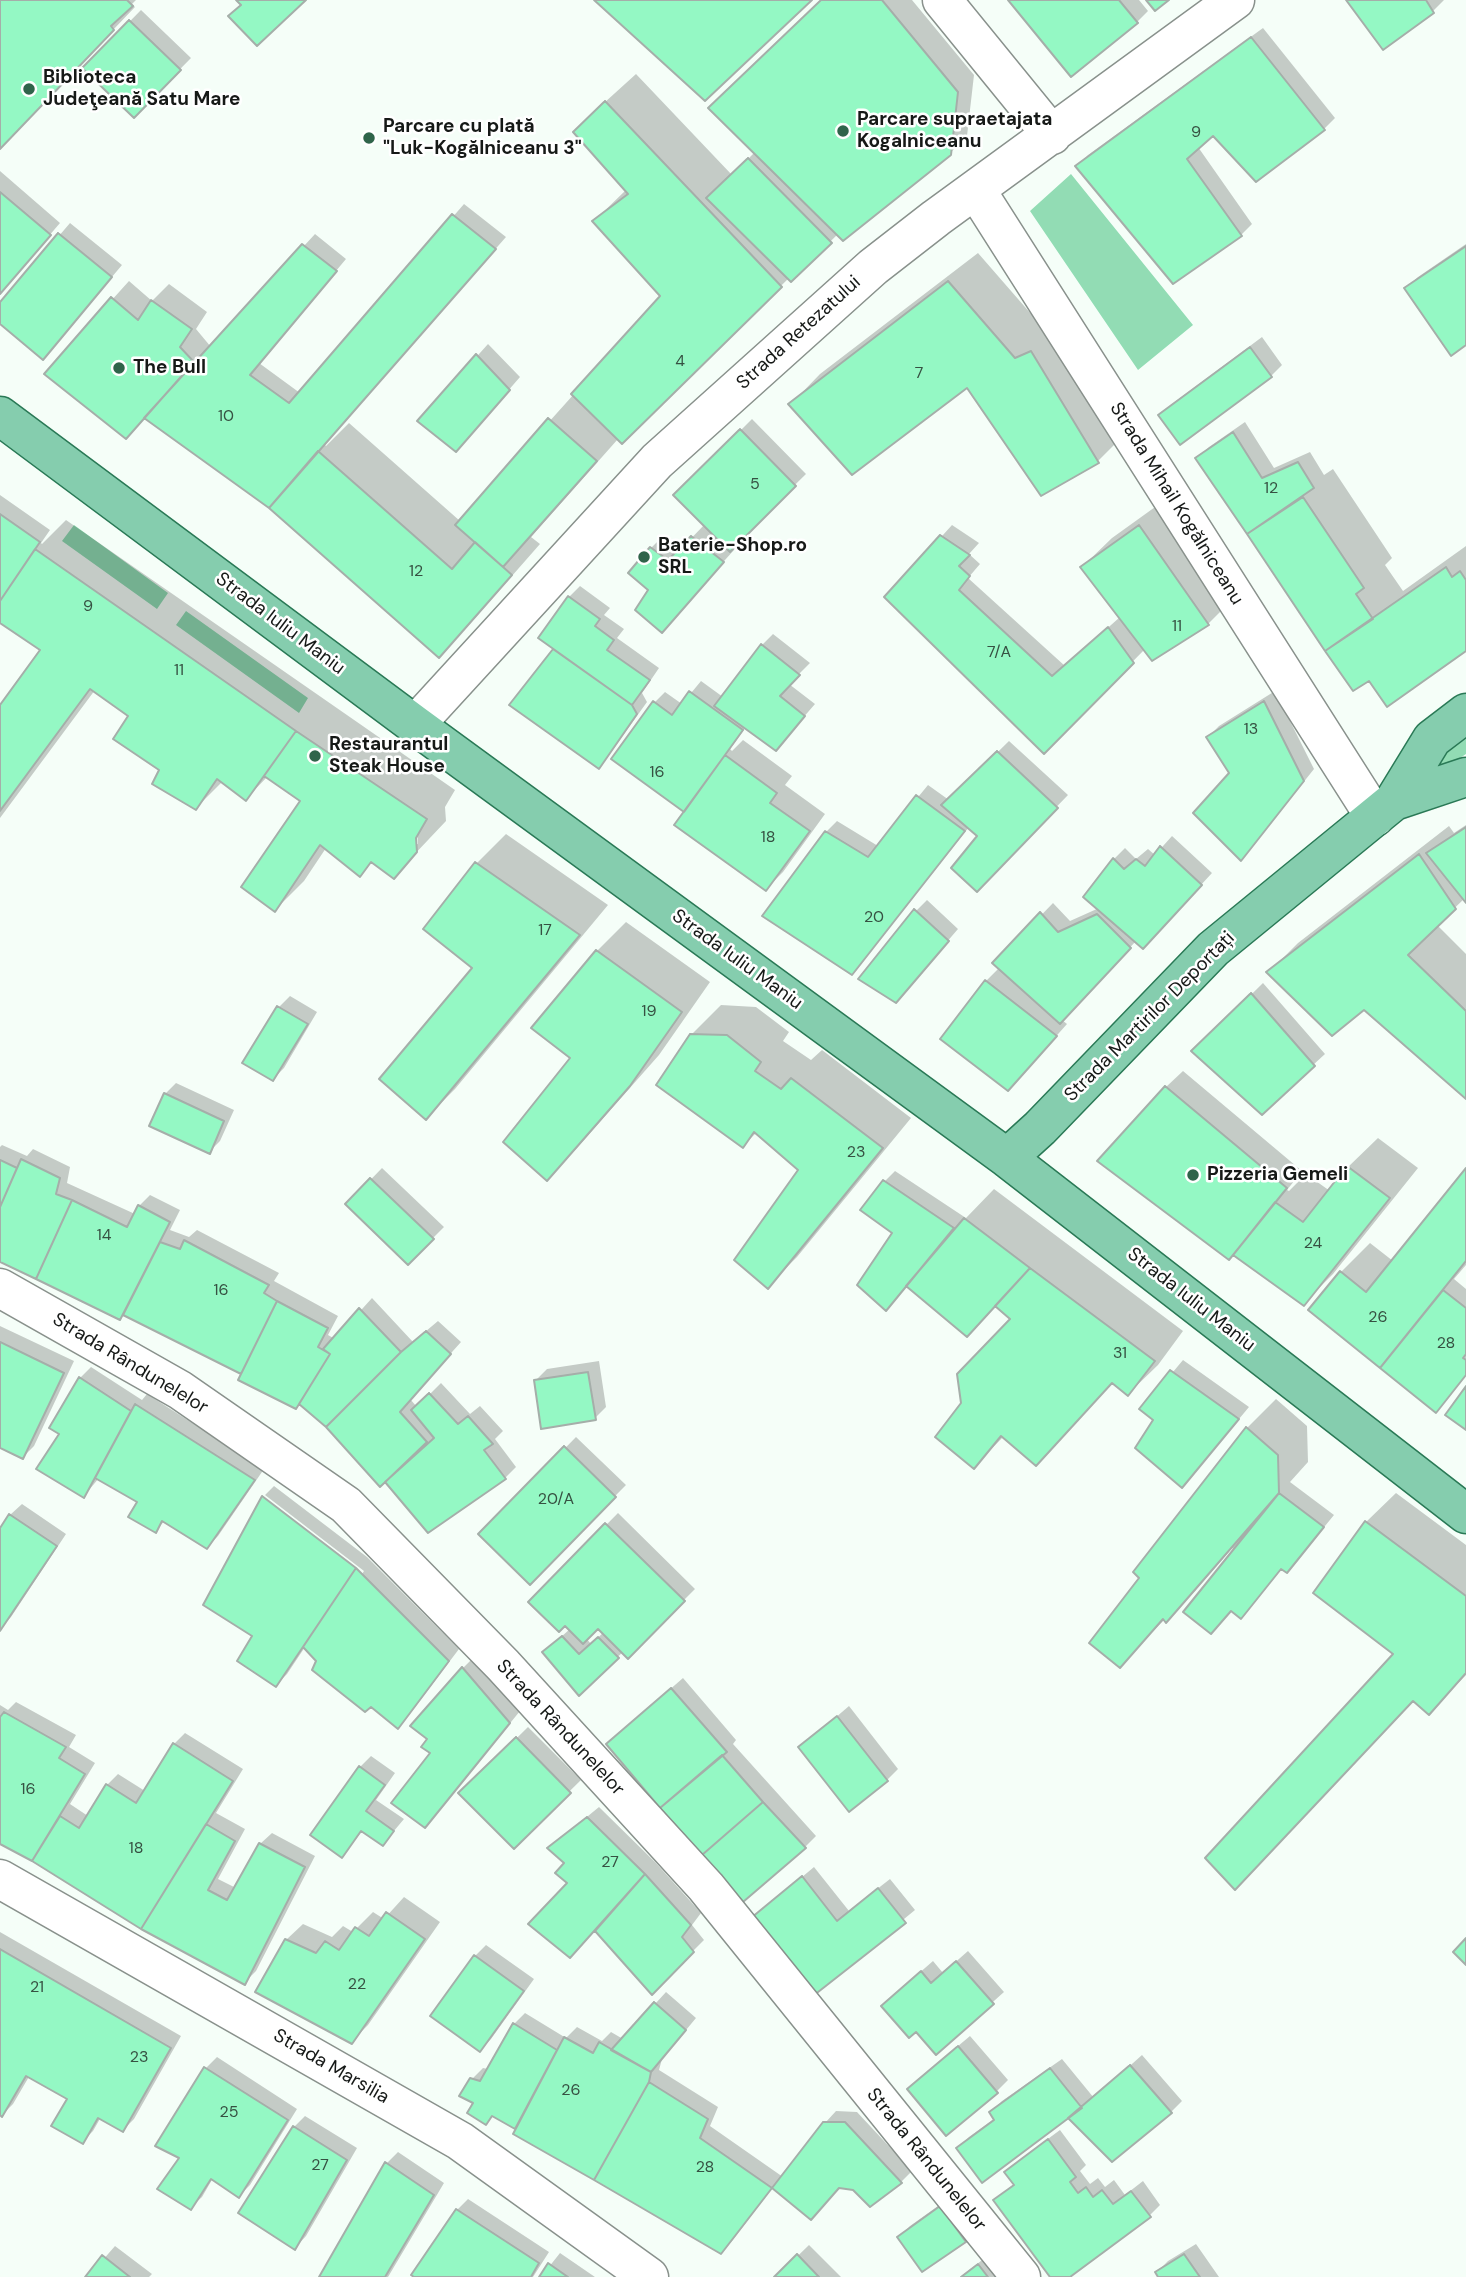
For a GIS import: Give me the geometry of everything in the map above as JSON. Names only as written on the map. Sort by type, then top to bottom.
[{"type":"main road","name":"Strada Iuliu Maniu","points":[[0,416],[415,725],[1007,1158],[1466,1514]]},
{"type":"main road","name":"Strada Martirilor Deportați","points":[[1007,1158],[1040,1128],[1213,948],[1385,809],[1433,738],[1466,713]]},
{"type":"main road","name":"Strada Martirilor Deportați","points":[[1385,809],[1466,777]]},
{"type":"street","points":[[942,0],[1052,135]]},
{"type":"street","name":"Strada Retezatului","points":[[415,725],[657,461],[873,267],[1235,0]]},
{"type":"street","name":"Strada Mihail Kogălniceanu","points":[[976,190],[1385,809]]},
{"type":"street","name":"Strada Rândunelelor","points":[[0,1288],[180,1390],[346,1505],[503,1665],[706,1887],[1021,2277]]},
{"type":"street","name":"Strada Marsilia","points":[[0,1879],[460,2141],[649,2277]]},
{"type":"green space","points":[[1071,174],[1193,325],[1138,370],[1030,211]]},
{"type":"green space","points":[[74,525],[168,593],[157,609],[62,541]]},
{"type":"green space","points":[[186,611],[308,698],[299,713],[176,625]]},
{"type":"green space","points":[[1466,729],[1466,754],[1421,777]]},
{"type":"building","name":"Biblioteca Judeţeană Satu Mare","points":[[0,0],[127,0],[133,6],[111,26],[114,30],[0,149]]},
{"type":"building","points":[[236,0],[306,0],[257,46],[228,16],[241,5]]},
{"type":"building","points":[[594,0],[812,0],[705,101]]},
{"type":"building","name":"Parcare supraetajata Kogalniceanu","points":[[821,0],[882,0],[958,92],[951,155],[843,241],[708,108]]},
{"type":"building","points":[[1008,0],[1119,0],[1138,23],[1071,77]]},
{"type":"building","points":[[1146,0],[1169,0],[1155,11]]},
{"type":"building","points":[[1346,0],[1426,0],[1434,13],[1383,50]]},
{"type":"building","points":[[129,20],[181,70],[134,118],[82,68]]},
{"type":"building","points":[[1251,37],[1325,130],[1256,182],[1213,136],[1187,159],[1242,236],[1173,284],[1075,166]]},
{"type":"building","points":[[605,101],[782,287],[622,444],[571,394],[660,296],[592,221],[628,194],[573,132]]},
{"type":"building","points":[[748,158],[832,243],[791,282],[706,198]]},
{"type":"building","points":[[0,192],[51,235],[0,294]]},
{"type":"building","points":[[452,214],[496,249],[269,508],[144,418],[302,244],[337,271],[250,375],[289,403]]},
{"type":"building","points":[[58,233],[112,277],[43,360],[0,324],[0,302]]},
{"type":"building","points":[[1466,246],[1466,345],[1451,356],[1404,288]]},
{"type":"building","points":[[948,281],[1015,358],[1031,351],[1099,463],[1041,496],[967,388],[852,475],[788,404]]},
{"type":"building","name":"The Bull","points":[[111,297],[138,320],[151,300],[192,329],[180,347],[194,362],[126,439],[44,374]]},
{"type":"building","points":[[1250,347],[1272,377],[1180,445],[1158,415]]},
{"type":"building","points":[[476,354],[510,390],[456,452],[417,421]]},
{"type":"building","points":[[548,418],[597,461],[503,567],[455,525]]},
{"type":"building","points":[[740,429],[796,486],[730,552],[673,495]]},
{"type":"building","points":[[1233,432],[1262,478],[1298,462],[1314,488],[1247,534],[1195,458]]},
{"type":"building","points":[[318,451],[452,569],[475,542],[512,575],[439,658],[269,508]]},
{"type":"building","points":[[1303,497],[1364,588],[1356,594],[1373,619],[1325,651],[1247,534]]},
{"type":"building","points":[[0,514],[40,542],[0,601]]},
{"type":"building","points":[[1139,525],[1209,625],[1152,661],[1080,567]]},
{"type":"building","points":[[940,535],[970,555],[959,566],[970,576],[959,590],[1052,676],[1108,627],[1134,663],[1044,754],[884,597]]},
{"type":"building","points":[[691,536],[724,562],[662,633],[635,610],[648,590],[628,573],[650,547],[668,560]]},
{"type":"building","points":[[35,549],[296,731],[246,801],[217,779],[196,810],[152,784],[159,770],[113,739],[128,716],[90,689],[0,811],[0,705],[40,650],[0,623],[0,601]]},
{"type":"building","points":[[1446,567],[1452,577],[1460,571],[1466,580],[1466,651],[1387,707],[1369,681],[1353,691],[1325,651]]},
{"type":"building","points":[[568,596],[600,619],[595,626],[614,640],[607,650],[650,680],[632,705],[538,638]]},
{"type":"building","points":[[761,644],[800,675],[780,696],[805,716],[776,751],[714,706]]},
{"type":"building","points":[[553,649],[632,705],[637,714],[599,769],[509,705]]},
{"type":"building","points":[[689,691],[743,730],[684,812],[611,759],[653,701],[672,715]]},
{"type":"building","points":[[1264,701],[1304,781],[1241,861],[1193,813],[1229,773],[1206,737]]},
{"type":"building","points":[[296,731],[427,819],[416,838],[417,852],[394,879],[371,862],[360,877],[320,845],[275,912],[241,887],[300,801],[264,776]]},
{"type":"building","points":[[997,751],[1058,808],[977,892],[951,868],[977,836],[941,805]]},
{"type":"building","points":[[725,755],[777,793],[770,803],[810,831],[766,891],[674,825]]},
{"type":"building","points":[[916,795],[965,831],[852,975],[762,916],[825,831],[868,857]]},
{"type":"building","points":[[1466,827],[1466,903],[1426,853]]},
{"type":"building","points":[[1160,846],[1202,885],[1143,949],[1083,897],[1113,858],[1124,869],[1136,859],[1145,866]]},
{"type":"building","points":[[1419,854],[1456,909],[1408,955],[1466,1011],[1466,1099],[1364,1010],[1332,1036],[1266,972]]},
{"type":"building","points":[[475,862],[580,935],[426,1120],[379,1079],[472,968],[423,929]]},
{"type":"building","points":[[914,909],[949,941],[896,1003],[858,979]]},
{"type":"building","points":[[1040,912],[1058,932],[1097,914],[1131,948],[1060,1024],[992,963]]},
{"type":"building","points":[[596,950],[682,1012],[630,1086],[547,1181],[503,1142],[570,1058],[531,1028]]},
{"type":"building","points":[[985,980],[1057,1036],[1008,1091],[940,1039]]},
{"type":"building","points":[[1251,993],[1315,1066],[1262,1115],[1191,1051]]},
{"type":"building","points":[[277,1006],[308,1024],[273,1081],[242,1063]]},
{"type":"building","points":[[690,1034],[727,1035],[761,1062],[755,1071],[781,1089],[791,1078],[883,1148],[768,1289],[734,1260],[798,1170],[754,1132],[743,1148],[656,1085]]},
{"type":"building","name":"Pizzeria Gemeli","points":[[1165,1086],[1287,1188],[1229,1260],[1097,1161]]},
{"type":"building","points":[[164,1093],[224,1121],[210,1154],[149,1126]]},
{"type":"building","points":[[21,1159],[60,1178],[56,1194],[72,1200],[36,1279],[0,1262],[0,1207]]},
{"type":"building","points":[[0,1160],[17,1168],[0,1207]]},
{"type":"building","points":[[1347,1166],[1390,1198],[1304,1306],[1233,1255],[1275,1202],[1303,1222]]},
{"type":"building","points":[[1466,1168],[1466,1261],[1380,1368],[1308,1310],[1340,1271],[1366,1292]]},
{"type":"building","points":[[370,1178],[434,1239],[408,1265],[345,1204]]},
{"type":"building","points":[[883,1180],[954,1228],[886,1311],[857,1285],[892,1233],[860,1210]]},
{"type":"building","points":[[72,1200],[127,1227],[138,1205],[170,1222],[120,1320],[36,1279]]},
{"type":"building","points":[[964,1218],[1030,1268],[967,1337],[906,1286]]},
{"type":"building","points":[[184,1240],[269,1285],[264,1293],[277,1301],[241,1374],[123,1315],[160,1242],[180,1249]]},
{"type":"building","points":[[1030,1268],[1155,1361],[1128,1396],[1112,1383],[1036,1466],[1001,1436],[974,1469],[935,1437],[961,1403],[957,1374],[1010,1319],[995,1306]]},
{"type":"building","points":[[1443,1290],[1466,1308],[1466,1354],[1463,1358],[1466,1360],[1466,1375],[1436,1413],[1380,1368]]},
{"type":"building","points":[[277,1301],[328,1328],[318,1347],[330,1354],[296,1409],[238,1380]]},
{"type":"building","points":[[359,1308],[401,1352],[326,1427],[299,1404],[330,1354],[323,1349]]},
{"type":"building","points":[[426,1331],[451,1354],[400,1412],[427,1442],[380,1487],[326,1427],[401,1352]]},
{"type":"building","points":[[0,1342],[64,1373],[23,1459],[0,1448]]},
{"type":"building","points":[[1170,1370],[1239,1419],[1182,1488],[1135,1448],[1153,1420],[1139,1409]]},
{"type":"building","points":[[588,1372],[596,1420],[541,1429],[534,1380]]},
{"type":"building","points":[[79,1377],[131,1411],[84,1498],[36,1469],[59,1434],[49,1428]]},
{"type":"building","points":[[1466,1386],[1466,1430],[1445,1415]]},
{"type":"building","points":[[429,1393],[458,1424],[468,1416],[493,1444],[484,1450],[506,1479],[428,1533],[385,1482],[434,1438],[411,1410]]},
{"type":"building","points":[[135,1404],[255,1480],[207,1549],[162,1521],[156,1533],[128,1517],[137,1502],[95,1478]]},
{"type":"building","points":[[1246,1427],[1278,1455],[1279,1493],[1166,1623],[1163,1619],[1120,1668],[1089,1643],[1139,1578],[1133,1572]]},
{"type":"building","points":[[564,1446],[616,1497],[530,1585],[478,1534]]},
{"type":"building","points":[[1279,1493],[1324,1527],[1287,1573],[1281,1569],[1241,1619],[1231,1611],[1211,1634],[1183,1612]]},
{"type":"building","points":[[262,1496],[356,1568],[276,1687],[237,1661],[252,1636],[203,1605]]},
{"type":"building","points":[[9,1514],[57,1546],[0,1631],[0,1528]]},
{"type":"building","points":[[1365,1521],[1466,1596],[1466,1673],[1429,1715],[1413,1701],[1235,1890],[1205,1858],[1393,1654],[1313,1593]]},
{"type":"building","points":[[605,1523],[685,1601],[628,1659],[598,1629],[583,1644],[565,1626],[559,1632],[528,1602]]},
{"type":"building","points":[[356,1568],[449,1661],[398,1729],[371,1707],[365,1712],[312,1670],[316,1661],[303,1647]]},
{"type":"building","points":[[562,1636],[579,1654],[598,1637],[619,1658],[579,1696],[542,1652]]},
{"type":"building","points":[[462,1667],[510,1723],[425,1828],[391,1803],[430,1753],[421,1747],[427,1739],[410,1726]]},
{"type":"building","points":[[671,1688],[727,1752],[660,1808],[606,1744]]},
{"type":"building","points":[[4,1712],[66,1747],[59,1758],[85,1774],[32,1861],[0,1844],[0,1717]]},
{"type":"building","points":[[837,1716],[888,1781],[849,1812],[798,1747]]},
{"type":"building","points":[[516,1737],[571,1793],[514,1849],[458,1793]]},
{"type":"building","points":[[173,1743],[233,1781],[141,1929],[32,1861],[60,1816],[79,1828],[106,1784],[136,1803]]},
{"type":"building","points":[[722,1755],[763,1802],[702,1855],[660,1808]]},
{"type":"building","points":[[359,1766],[385,1785],[366,1811],[394,1831],[383,1846],[361,1831],[342,1858],[310,1835]]},
{"type":"building","points":[[763,1802],[806,1848],[743,1902],[702,1855]]},
{"type":"building","points":[[587,1817],[645,1874],[570,1958],[528,1924],[567,1883],[555,1873],[564,1863],[547,1848]]},
{"type":"building","points":[[206,1824],[235,1841],[208,1890],[227,1900],[259,1843],[305,1867],[245,1985],[141,1929]]},
{"type":"building","points":[[645,1874],[691,1925],[682,1937],[694,1952],[652,1995],[595,1931]]},
{"type":"building","points":[[802,1876],[837,1921],[878,1888],[906,1923],[813,1996],[751,1918]]},
{"type":"building","points":[[386,1912],[425,1939],[352,2044],[255,1992],[285,1939],[316,1953],[325,1941],[339,1950],[355,1927],[369,1936]]},
{"type":"building","points":[[1466,1938],[1466,1965],[1453,1952]]},
{"type":"building","points":[[0,1949],[171,2048],[123,2132],[98,2118],[83,2144],[51,2126],[67,2099],[26,2076],[2,2117],[0,2115]]},
{"type":"building","points":[[474,1955],[524,1991],[480,2052],[430,2016]]},
{"type":"building","points":[[956,1961],[994,2004],[936,2055],[916,2032],[909,2038],[881,2006],[921,1971],[931,1983]]},
{"type":"building","points":[[654,2002],[686,2030],[651,2072],[611,2050]]},
{"type":"building","points":[[513,2023],[557,2050],[515,2129],[492,2116],[486,2125],[467,2113],[473,2103],[459,2096],[470,2078],[480,2081]]},
{"type":"building","points":[[564,2037],[593,2053],[599,2042],[651,2072],[649,2082],[594,2180],[513,2134]]},
{"type":"building","points":[[958,2046],[998,2093],[946,2136],[907,2089]]},
{"type":"building","points":[[1130,2065],[1172,2113],[1112,2162],[1068,2118]]},
{"type":"building","points":[[204,2067],[288,2120],[239,2198],[211,2179],[191,2210],[157,2189],[179,2158],[155,2146]]},
{"type":"building","points":[[1050,2068],[1082,2108],[982,2183],[956,2148],[994,2120],[989,2112]]},
{"type":"building","points":[[649,2082],[708,2119],[700,2138],[772,2188],[721,2254],[594,2180]]},
{"type":"building","points":[[823,2122],[845,2122],[902,2183],[870,2207],[853,2190],[839,2188],[811,2220],[772,2188]]},
{"type":"building","points":[[293,2126],[347,2160],[295,2250],[238,2213]]},
{"type":"building","points":[[1048,2139],[1076,2177],[1070,2182],[1078,2193],[1086,2187],[1093,2197],[1102,2190],[1113,2204],[1131,2191],[1151,2217],[1070,2277],[1050,2277],[993,2200],[1014,2185],[1004,2172]]},
{"type":"building","points":[[385,2162],[434,2195],[385,2277],[319,2277]]},
{"type":"building","points":[[940,2206],[966,2242],[922,2272],[897,2237]]},
{"type":"building","points":[[456,2209],[539,2263],[531,2277],[411,2275]]},
{"type":"building","points":[[797,2254],[819,2277],[774,2277]]},
{"type":"building","points":[[1184,2254],[1200,2277],[1158,2277],[1155,2272]]},
{"type":"building","points":[[102,2255],[130,2277],[85,2277]]},
{"type":"building","points":[[548,2263],[568,2277],[539,2277]]},
{"type":"building","points":[[978,2264],[988,2277],[961,2277]]},
{"type":"place","name":"Biblioteca Judeţeană Satu Mare","points":[[29,89]]},
{"type":"place","name":"Parcare supraetajata Kogalniceanu","points":[[843,131]]},
{"type":"place","name":"Parcare cu plată \"Luk-Kogălniceanu 3\"","points":[[369,138]]},
{"type":"place","name":"The Bull","points":[[119,368]]},
{"type":"place","name":"Baterie-Shop.ro SRL","points":[[644,557]]},
{"type":"place","name":"Restaurantul Steak House","points":[[315,756]]},
{"type":"place","name":"Pizzeria Gemeli","points":[[1193,1175]]}]
